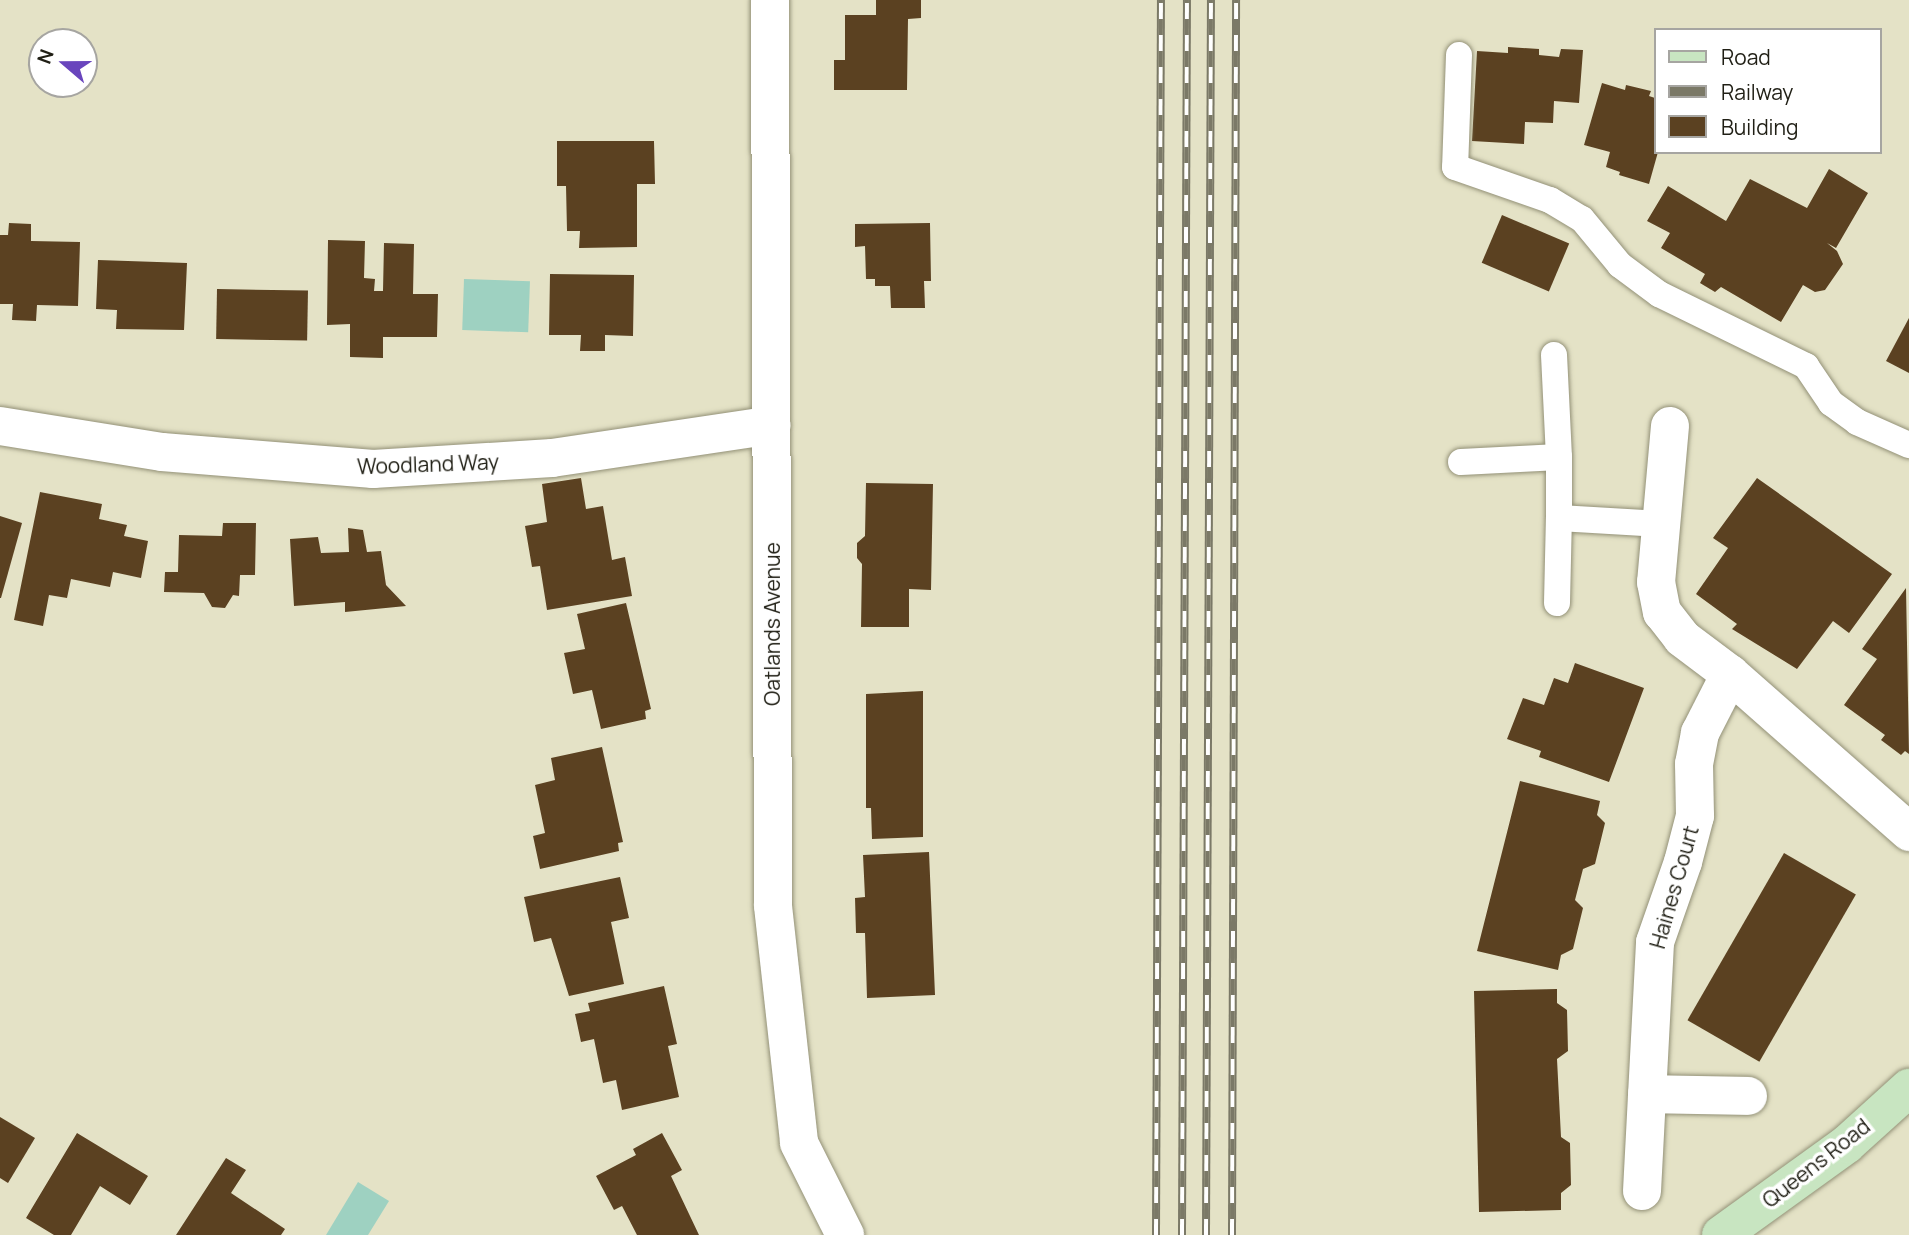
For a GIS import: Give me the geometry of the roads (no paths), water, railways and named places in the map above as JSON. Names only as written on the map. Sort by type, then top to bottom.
[{"type":"main road","name":"Queens Road","points":[[1721,1235],[1847,1144],[1909,1088]]},
{"type":"street","name":"Oatlands Avenue","points":[[770,0],[773,905],[799,1143],[845,1235]]},
{"type":"street","name":"Woodland Way","points":[[0,426],[162,452],[373,469],[552,458],[772,425]]},
{"type":"street","points":[[1670,426],[1656,582],[1662,612],[1682,638],[1730,674],[1909,832]]},
{"type":"street","name":"Haines Court","points":[[1642,1191],[1655,942],[1684,862],[1695,816],[1694,764],[1700,733],[1730,674]]},
{"type":"street","points":[[1647,1094],[1748,1096]]},
{"type":"lane","points":[[1459,55],[1455,167],[1550,200],[1582,219],[1619,265],[1659,294],[1806,366],[1832,403],[1857,422],[1909,444]]},
{"type":"lane","points":[[1554,355],[1559,457],[1557,603]]},
{"type":"lane","points":[[1461,462],[1559,457]]},
{"type":"lane","points":[[1559,518],[1661,524]]},
{"type":"water","points":[[464,279],[530,281],[528,332],[462,330]]},
{"type":"water","points":[[358,1182],[389,1201],[368,1235],[326,1235]]},
{"type":"railway","points":[[1156,1235],[1161,0]]},
{"type":"railway","points":[[1182,1235],[1187,0]]},
{"type":"railway","points":[[1206,1235],[1211,0]]},
{"type":"railway","points":[[1232,1235],[1236,0]]}]
